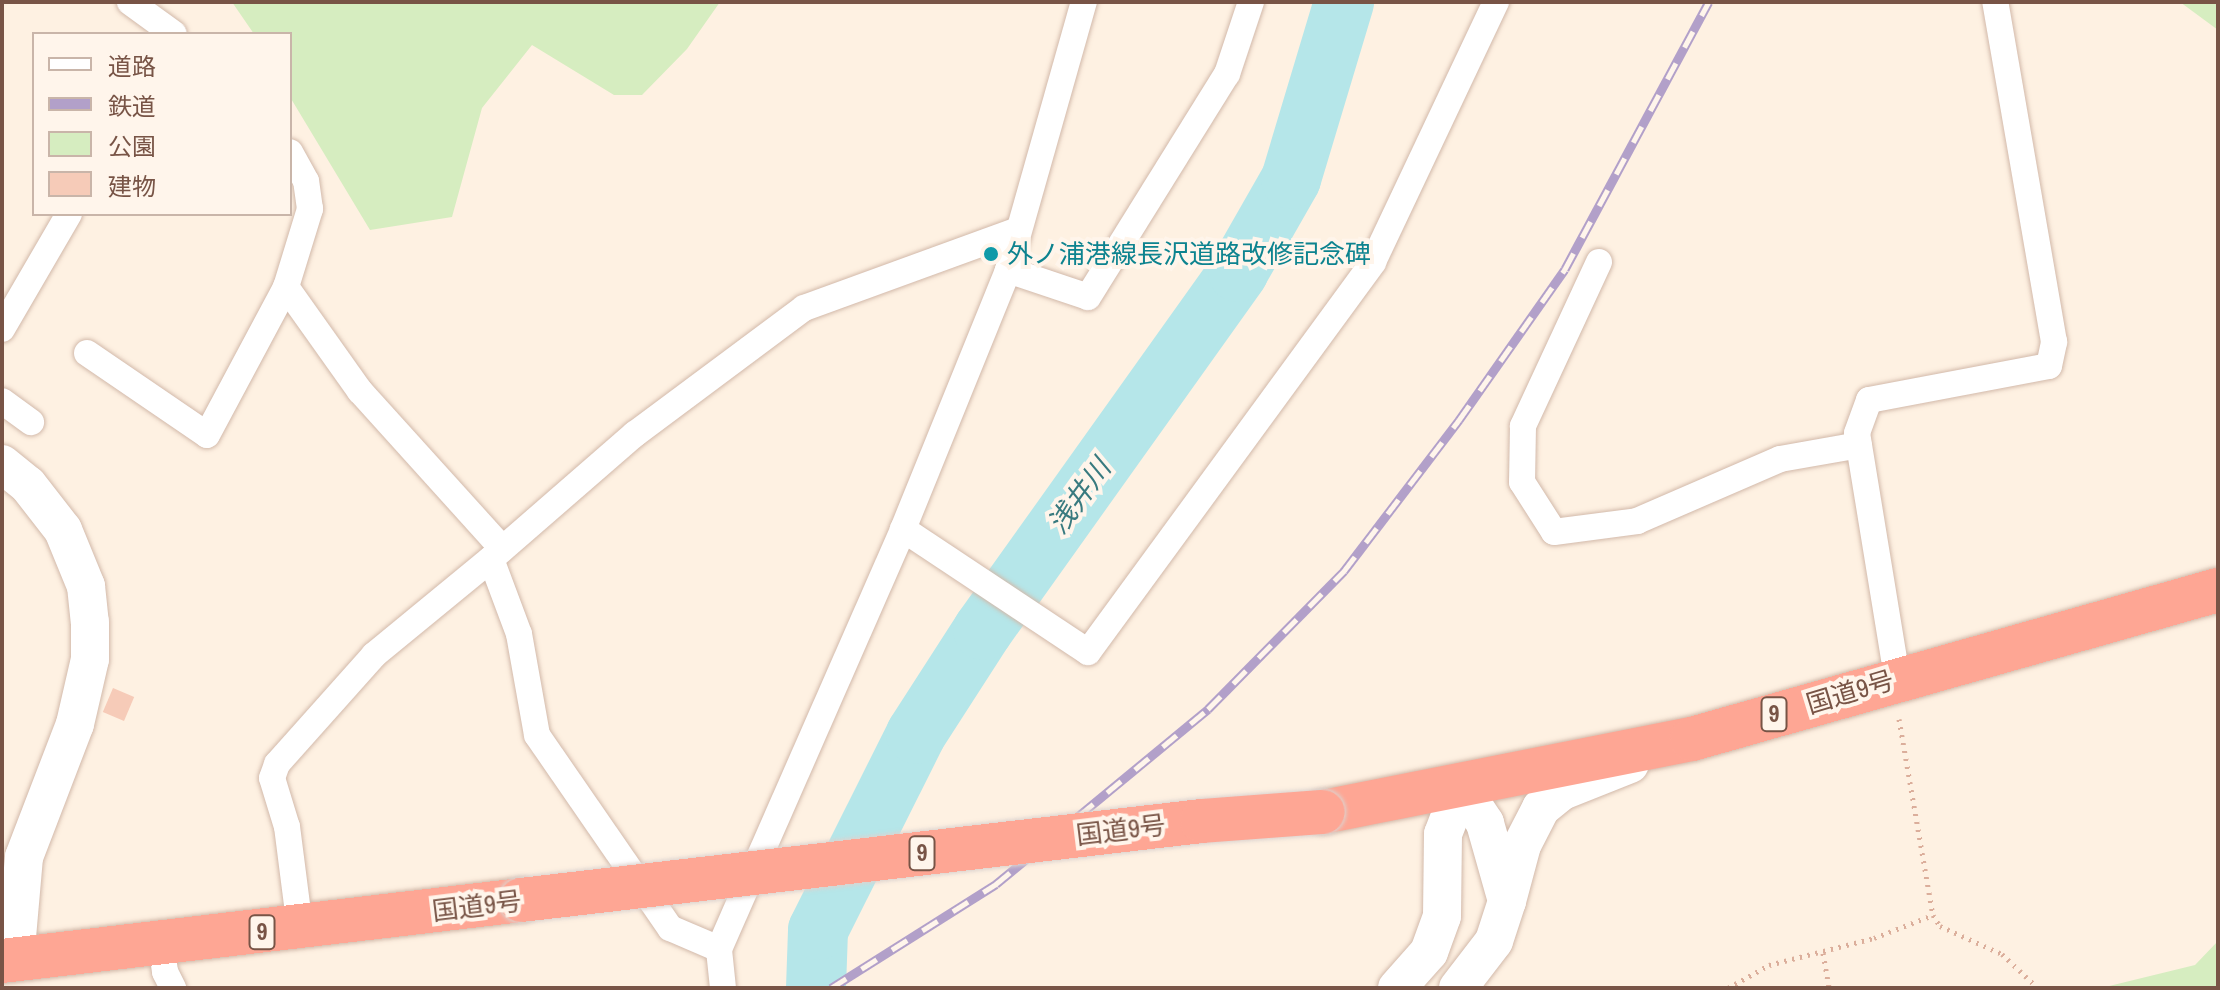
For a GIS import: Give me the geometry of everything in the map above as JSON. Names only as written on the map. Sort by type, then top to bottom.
[{"type":"highway","name":"国道9号","points":[[9,960],[1202,821],[1323,812],[1461,787],[1898,695],[2218,590]]},
{"type":"street","points":[[130,2],[171,32]]},
{"type":"street","points":[[723,988],[719,949],[903,529],[1008,270],[1016,231],[1084,2]]},
{"type":"street","points":[[1008,270],[1088,297],[1227,74],[1251,2]]},
{"type":"street","points":[[903,529],[1088,652],[1373,262],[1496,2]]},
{"type":"street","points":[[1898,695],[1857,433],[1869,400],[2049,366],[2054,342],[1995,2]]},
{"type":"street","points":[[87,353],[207,435],[286,287],[310,209],[306,181],[292,156]]},
{"type":"street","points":[[2,329],[68,216]]},
{"type":"street","points":[[300,928],[287,827],[272,778],[277,764],[374,655],[635,434],[804,308],[1016,231]]},
{"type":"street","points":[[1599,262],[1523,426],[1522,482],[1554,532],[1637,521],[1780,459],[1859,445]]},
{"type":"street","points":[[286,287],[360,391],[497,553],[519,634],[537,735],[670,928],[719,949]]},
{"type":"street","points":[[2,401],[31,422]]},
{"type":"street","points":[[2,464],[28,485],[63,530],[86,586],[90,622],[90,659],[75,724],[24,857],[9,960]]},
{"type":"street","points":[[1458,988],[1494,941],[1522,845],[1541,808],[1562,791],[1692,739]]},
{"type":"street","points":[[1461,787],[1485,823],[1507,901]]},
{"type":"street","points":[[1397,988],[1429,952],[1442,916],[1443,834],[1461,787]]},
{"type":"street","points":[[161,943],[165,972],[173,988]]},
{"type":"path","points":[[1898,695],[1933,915],[1940,926],[2002,954],[2038,988]]},
{"type":"path","points":[[1728,988],[1769,965],[1823,953],[1933,915]]},
{"type":"path","points":[[1823,953],[1829,988]]},
{"type":"green space","points":[[232,2],[720,2],[687,49],[642,95],[614,95],[532,45],[482,108],[452,217],[370,230],[292,100],[292,32],[253,32]]},
{"type":"green space","points":[[2180,2],[2218,2],[2218,30]]},
{"type":"green space","points":[[2218,941],[2218,988],[2101,988],[2195,965]]},
{"type":"building","points":[[113,688],[134,697],[124,721],[103,712]]},
{"type":"waterway","name":"浅井川","points":[[816,988],[818,930],[916,734],[983,630],[1238,272],[1291,179],[1344,2]]},
{"type":"railway","points":[[831,988],[996,884],[1208,709],[1344,571],[1459,420],[1565,269],[1709,2]]},
{"type":"place","name":"外ノ浦港線長沢道路改修記念碑","points":[[991,254]]}]
